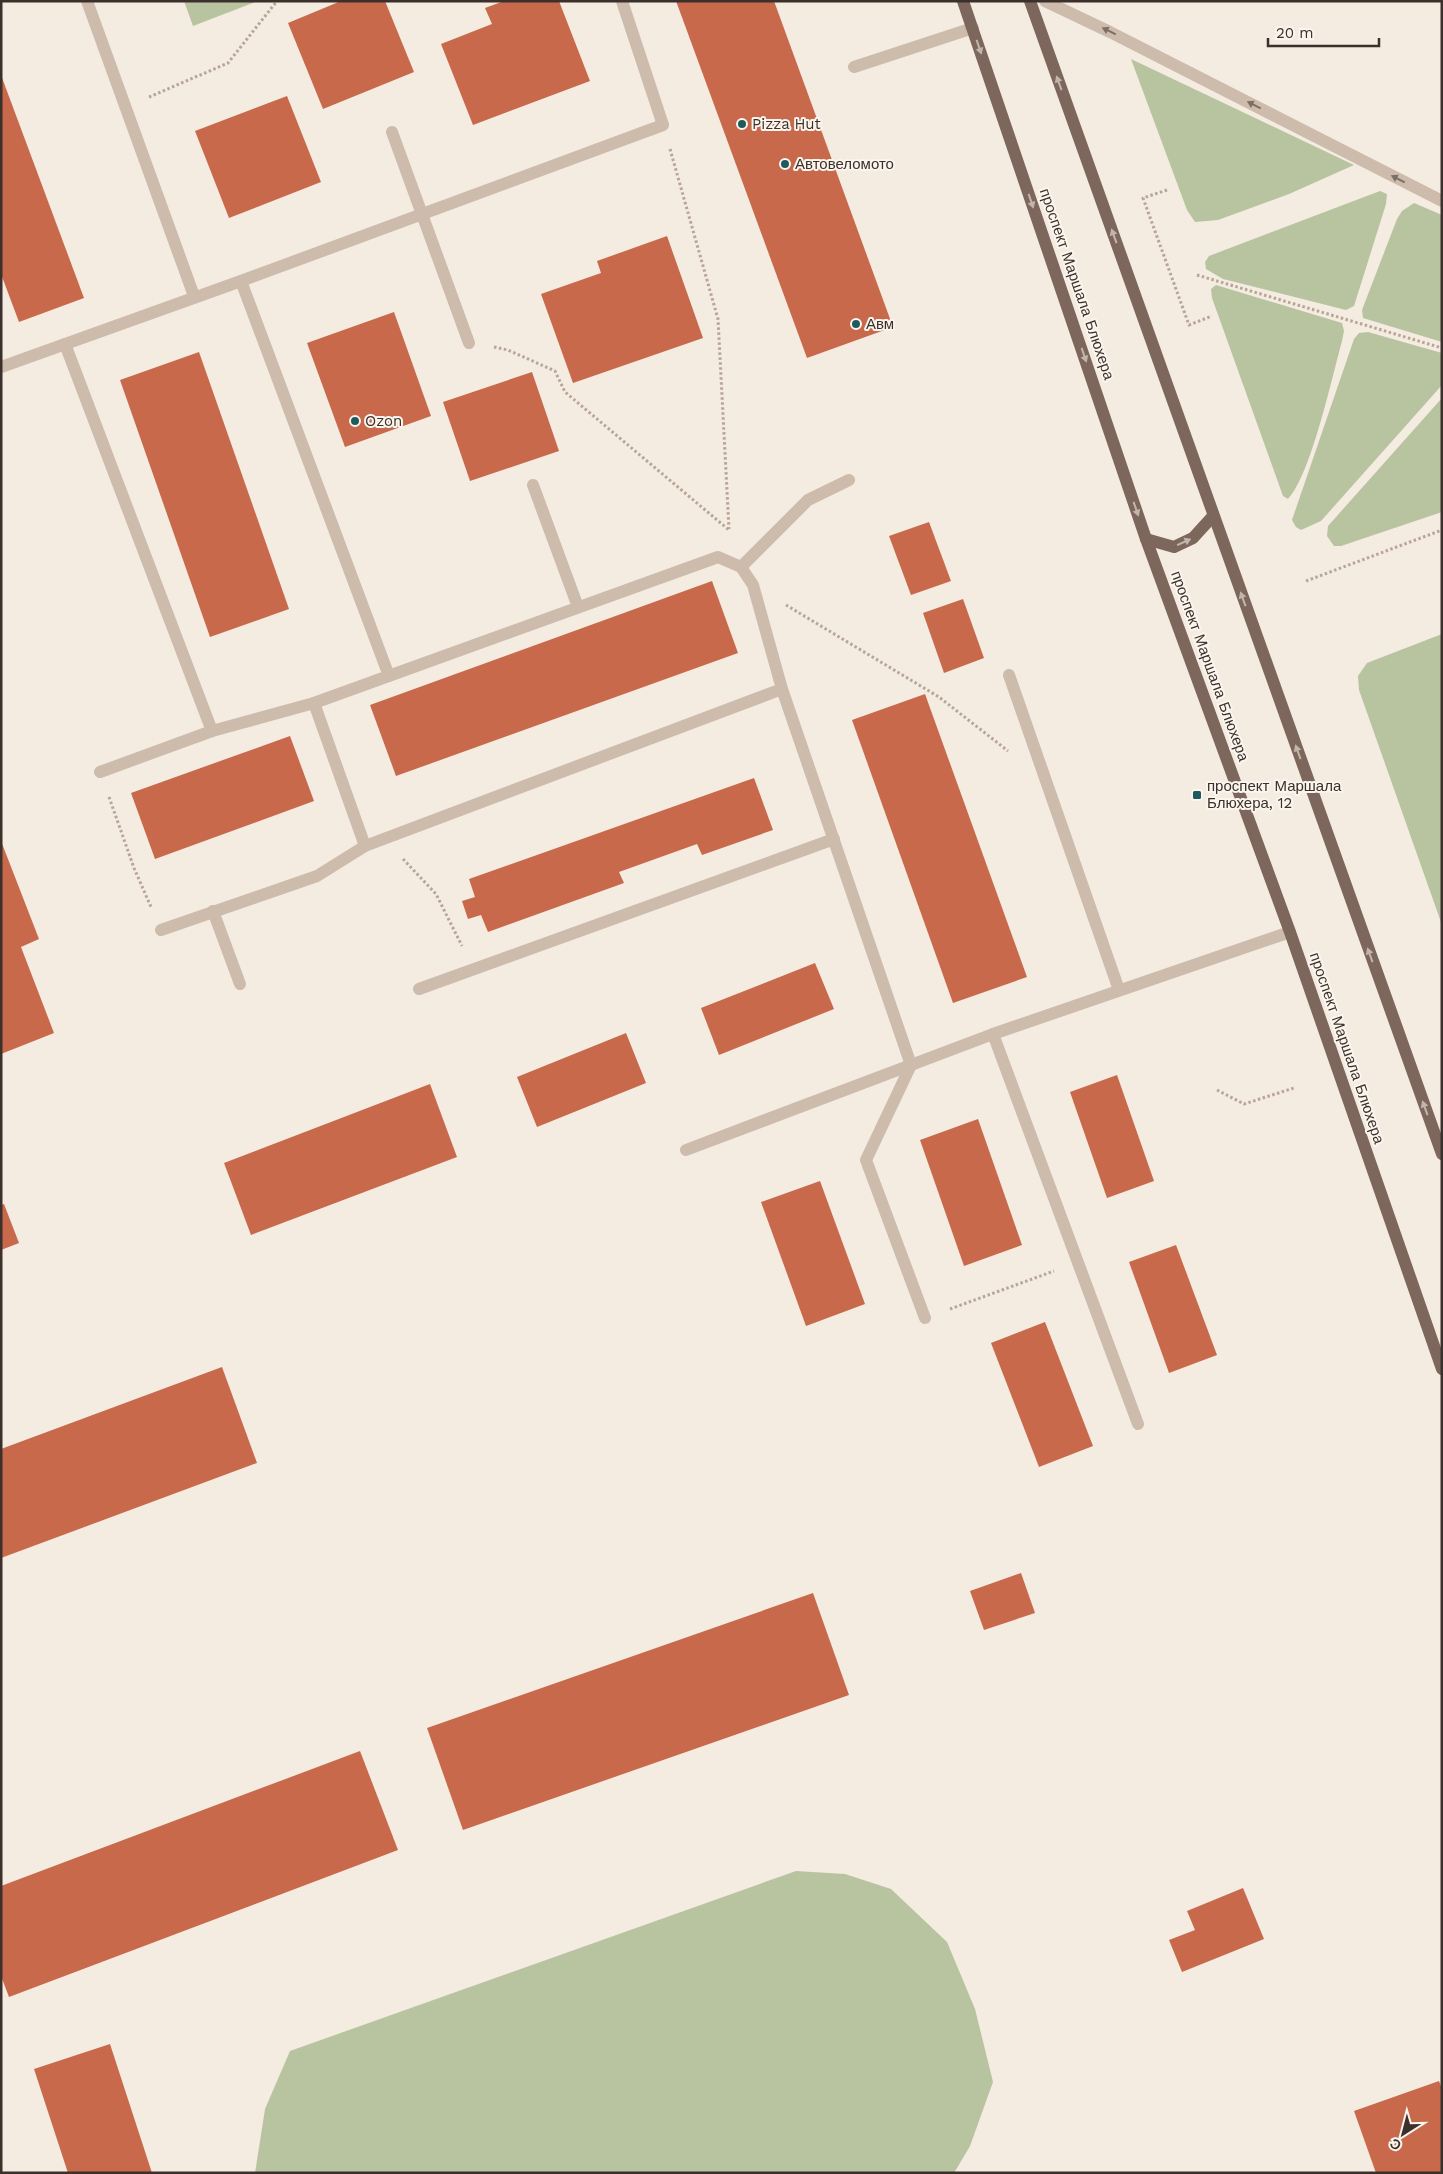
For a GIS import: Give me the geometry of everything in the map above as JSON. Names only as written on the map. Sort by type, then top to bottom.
[{"type":"main road","name":"проспект Маршала Блюхера","points":[[963,1],[1146,539],[1290,932],[1442,1369]]},
{"type":"main road","points":[[1030,1],[1442,1154]]},
{"type":"main road","points":[[1146,539],[1174,547],[1193,538],[1213,516]]},
{"type":"street","points":[[87,1],[194,296]]},
{"type":"street","points":[[1,367],[194,296],[241,281],[663,125],[622,1]]},
{"type":"street","points":[[1045,1],[1110,32],[1442,201]]},
{"type":"street","points":[[854,67],[972,28]]},
{"type":"street","points":[[392,132],[469,343]]},
{"type":"street","points":[[241,281],[389,676]]},
{"type":"street","points":[[65,344],[212,731]]},
{"type":"street","points":[[741,567],[808,500],[849,480]]},
{"type":"street","points":[[532,485],[578,607]]},
{"type":"street","points":[[100,772],[212,731],[314,703],[718,557],[741,567],[753,585],[782,689],[912,1065],[866,1160],[925,1318]]},
{"type":"street","points":[[1009,675],[1119,990]]},
{"type":"street","points":[[161,930],[317,876],[365,846],[384,838],[782,689]]},
{"type":"street","points":[[314,703],[365,846]]},
{"type":"street","points":[[420,989],[834,839]]},
{"type":"street","points":[[214,911],[240,984]]},
{"type":"street","points":[[686,1150],[993,1034],[1290,932]]},
{"type":"street","points":[[993,1034],[1138,1424]]},
{"type":"path","points":[[126,107],[228,63],[278,2]]},
{"type":"path","points":[[663,125],[718,319],[729,529],[741,567]]},
{"type":"path","points":[[1167,190],[1143,198],[1189,325],[1212,316]]},
{"type":"path","points":[[1197,275],[1442,348]]},
{"type":"path","points":[[469,343],[508,350],[555,371],[565,392],[729,529]]},
{"type":"path","points":[[1306,581],[1442,530]]},
{"type":"path","points":[[753,585],[939,697],[1046,781]]},
{"type":"path","points":[[100,772],[134,868],[161,930]]},
{"type":"path","points":[[384,838],[436,894],[459,936],[472,970]]},
{"type":"path","points":[[1217,1090],[1244,1104],[1294,1088]]},
{"type":"path","points":[[925,1318],[1078,1262]]},
{"type":"green space","points":[[184,1],[258,1],[193,26]]},
{"type":"green space","points":[[1131,59],[1354,165],[1289,194],[1218,220],[1195,222],[1187,210]]},
{"type":"green space","points":[[1380,191],[1387,194],[1386,204],[1354,306],[1346,310],[1223,279],[1206,269],[1205,262],[1209,256]]},
{"type":"green space","points":[[1414,203],[1442,215],[1442,342],[1363,318],[1362,310],[1397,219],[1402,211]]},
{"type":"green space","points":[[1216,285],[1342,323],[1344,331],[1342,341],[1313,448],[1297,487],[1288,499],[1283,496],[1212,298],[1211,289]]},
{"type":"green space","points":[[1368,332],[1442,353],[1442,385],[1321,521],[1301,530],[1296,527],[1292,520],[1354,339],[1359,333]]},
{"type":"green space","points":[[1442,398],[1442,512],[1341,546],[1334,546],[1327,536],[1328,526]]},
{"type":"green space","points":[[1442,634],[1442,925],[1359,690],[1358,676],[1367,663]]},
{"type":"green space","points":[[796,1871],[845,1874],[891,1889],[947,1942],[975,2009],[993,2082],[970,2146],[954,2173],[255,2173],[265,2109],[290,2051]]},
{"type":"building","points":[[341,1],[385,1],[414,72],[323,109],[288,23]]},
{"type":"building","points":[[504,1],[559,1],[590,81],[473,125],[441,44],[492,24],[485,8]]},
{"type":"building","name":"Автовеломото","points":[[676,1],[774,1],[893,327],[807,358]]},
{"type":"building","points":[[1,75],[84,298],[19,322],[1,274]]},
{"type":"building","points":[[287,96],[321,182],[229,218],[195,131]]},
{"type":"building","points":[[667,236],[703,338],[573,383],[541,294],[601,273],[597,261]]},
{"type":"building","points":[[394,312],[431,416],[345,447],[307,343]]},
{"type":"building","points":[[199,352],[289,609],[210,637],[120,380]]},
{"type":"building","points":[[532,372],[559,451],[470,481],[443,402]]},
{"type":"building","points":[[929,522],[951,581],[911,595],[889,536]]},
{"type":"building","points":[[712,581],[738,653],[396,776],[370,705]]},
{"type":"building","points":[[963,599],[984,658],[944,673],[923,613]]},
{"type":"building","points":[[925,694],[1027,977],[953,1003],[852,720]]},
{"type":"building","points":[[290,736],[314,801],[155,859],[131,793]]},
{"type":"building","points":[[754,778],[773,830],[702,855],[697,844],[619,872],[624,883],[488,932],[481,915],[468,919],[462,901],[475,897],[469,879]]},
{"type":"building","points":[[1,841],[39,939],[21,947],[54,1033],[1,1054]]},
{"type":"building","points":[[815,963],[834,1009],[719,1055],[701,1008]]},
{"type":"building","points":[[626,1033],[646,1083],[537,1127],[517,1077]]},
{"type":"building","points":[[1117,1075],[1154,1181],[1107,1198],[1070,1092]]},
{"type":"building","points":[[430,1084],[457,1157],[251,1235],[224,1163]]},
{"type":"building","points":[[978,1119],[1022,1245],[964,1266],[920,1140]]},
{"type":"building","points":[[820,1181],[865,1304],[806,1326],[761,1202]]},
{"type":"building","points":[[4,1204],[19,1243],[1,1250],[1,1205]]},
{"type":"building","points":[[1176,1245],[1217,1355],[1169,1373],[1129,1262]]},
{"type":"building","points":[[1045,1322],[1093,1446],[1039,1467],[991,1343]]},
{"type":"building","points":[[222,1367],[257,1463],[1,1558],[1,1449]]},
{"type":"building","points":[[1021,1573],[1035,1613],[984,1630],[970,1591]]},
{"type":"building","points":[[813,1593],[849,1695],[463,1830],[427,1728]]},
{"type":"building","points":[[360,1751],[398,1850],[9,1997],[1,1976],[1,1886]]},
{"type":"building","points":[[1243,1888],[1264,1939],[1182,1972],[1169,1940],[1195,1930],[1187,1911]]},
{"type":"building","points":[[110,2044],[152,2173],[68,2173],[34,2069]]},
{"type":"building","points":[[1439,2081],[1442,2089],[1442,2173],[1376,2173],[1354,2111]]},
{"type":"place","name":"Pizza Hut","points":[[742,124]]},
{"type":"place","name":"Автовеломото","points":[[785,164]]},
{"type":"place","name":"Авм","points":[[856,324]]},
{"type":"place","name":"Ozon","points":[[355,421]]},
{"type":"place","name":"проспект Маршала Блюхера, 12","points":[[1197,795]]}]
